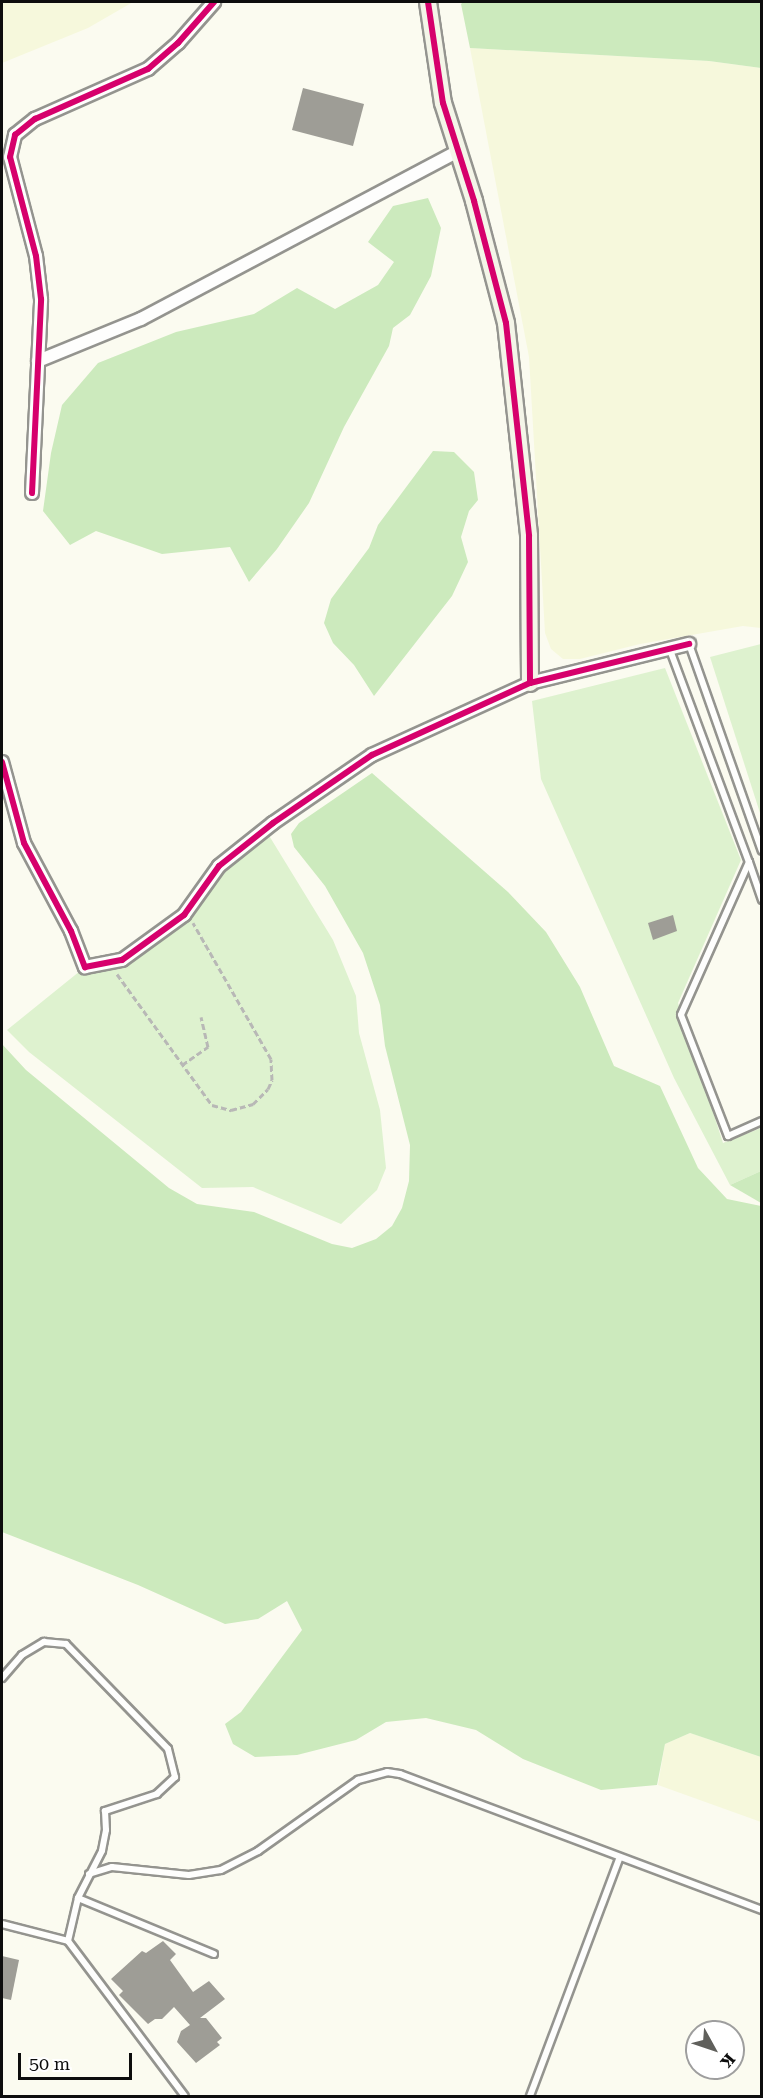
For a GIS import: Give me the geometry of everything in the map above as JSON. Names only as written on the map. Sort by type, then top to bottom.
[{"type":"street","points":[[32,493],[41,299],[36,256],[10,157],[15,135],[35,119],[148,69],[178,44],[214,2]]},
{"type":"street","points":[[428,2],[443,103],[506,323],[529,536],[530,683]]},
{"type":"street","points":[[38,361],[141,319],[458,151]]},
{"type":"street","points":[[2,762],[24,843],[71,931],[85,967],[109,963],[122,960],[186,911],[219,866],[273,823],[372,755],[530,683],[689,644]]},
{"type":"lane","points":[[689,644],[760,839],[762,851]]},
{"type":"lane","points":[[670,650],[762,900]]},
{"type":"lane","points":[[749,862],[681,1015],[728,1136],[762,1121]]},
{"type":"lane","points":[[2,1678],[22,1655],[44,1642],[66,1644],[168,1749],[175,1777],[157,1794],[105,1811],[106,1830],[102,1851],[78,1898],[68,1941]]},
{"type":"lane","points":[[89,1874],[112,1867],[189,1875],[221,1870],[258,1851],[358,1780],[387,1772],[400,1774],[762,1910]]},
{"type":"lane","points":[[530,2097],[620,1857]]},
{"type":"lane","points":[[78,1898],[214,1954]]},
{"type":"lane","points":[[2,1924],[68,1941],[185,2097]]},
{"type":"path","points":[[109,963],[212,1105],[231,1110],[252,1104],[268,1089],[272,1080],[271,1059],[186,911]]},
{"type":"path","points":[[182,1065],[208,1047],[201,1017]]},
{"type":"green space","points":[[2,2],[133,2],[88,28],[2,63]]},
{"type":"green space","points":[[463,2],[761,2],[761,68],[709,61],[470,48],[461,4]]},
{"type":"green space","points":[[470,48],[709,61],[761,68],[761,628],[743,626],[640,644],[580,659],[563,659],[551,649],[545,633],[529,357]]},
{"type":"green space","points":[[428,198],[441,228],[431,276],[410,315],[393,328],[389,346],[344,427],[309,503],[277,549],[249,582],[230,547],[162,554],[96,531],[70,545],[43,511],[51,453],[62,405],[98,363],[176,332],[254,314],[297,288],[335,309],[378,285],[394,262],[368,242],[393,206]]},
{"type":"green space","points":[[433,451],[454,452],[474,472],[478,500],[469,511],[461,537],[468,562],[452,596],[374,696],[354,665],[333,643],[324,623],[331,599],[369,548],[378,525]]},
{"type":"green space","points":[[762,644],[761,816],[710,657]]},
{"type":"green space","points":[[665,668],[741,860],[678,1003],[723,1143],[761,1128],[761,1171],[730,1185],[674,1078],[541,779],[532,701]]},
{"type":"green space","points":[[372,773],[508,892],[546,932],[580,987],[614,1066],[660,1086],[698,1168],[727,1199],[761,1206],[761,1757],[690,1733],[665,1744],[657,1785],[601,1790],[523,1759],[476,1730],[426,1718],[386,1722],[356,1740],[297,1755],[255,1757],[233,1744],[225,1724],[241,1712],[302,1630],[287,1601],[258,1619],[225,1624],[138,1585],[2,1532],[2,1044],[26,1070],[169,1188],[197,1204],[254,1212],[332,1244],[352,1248],[376,1239],[392,1226],[402,1208],[409,1181],[410,1145],[385,1046],[380,1005],[363,953],[325,886],[294,847],[291,834],[299,823]]},
{"type":"green space","points":[[265,829],[333,940],[356,996],[359,1033],[380,1110],[386,1168],[377,1190],[341,1224],[253,1187],[202,1188],[29,1052],[7,1030],[85,967],[122,960],[184,915],[219,866]]},
{"type":"green space","points":[[761,1171],[761,1203],[730,1185]]},
{"type":"green space","points":[[690,1733],[761,1757],[761,1822],[658,1785],[665,1744]]},
{"type":"building","points":[[303,88],[364,104],[353,146],[292,130]]},
{"type":"building","points":[[673,915],[677,931],[653,940],[648,923]]},
{"type":"building","points":[[163,1941],[176,1954],[170,1960],[193,1992],[209,1981],[225,1999],[200,2018],[206,2018],[222,2038],[217,2042],[220,2045],[196,2063],[177,2042],[181,2031],[190,2025],[174,2007],[162,2019],[155,2019],[148,2024],[119,1995],[123,1991],[111,1979],[142,1951],[146,1953]]},
{"type":"building","points":[[2,1956],[19,1960],[11,2000],[2,1998]]},
{"type":"cycle path","points":[[32,493],[41,299],[36,256],[10,157],[15,135],[35,119],[148,69],[178,43],[214,2]]},
{"type":"cycle path","points":[[428,2],[443,103],[474,201],[506,323],[529,536],[530,683]]},
{"type":"cycle path","points":[[2,762],[24,843],[71,931],[85,967],[122,960],[184,915],[219,866],[273,823],[372,755],[530,683],[689,644]]}]
